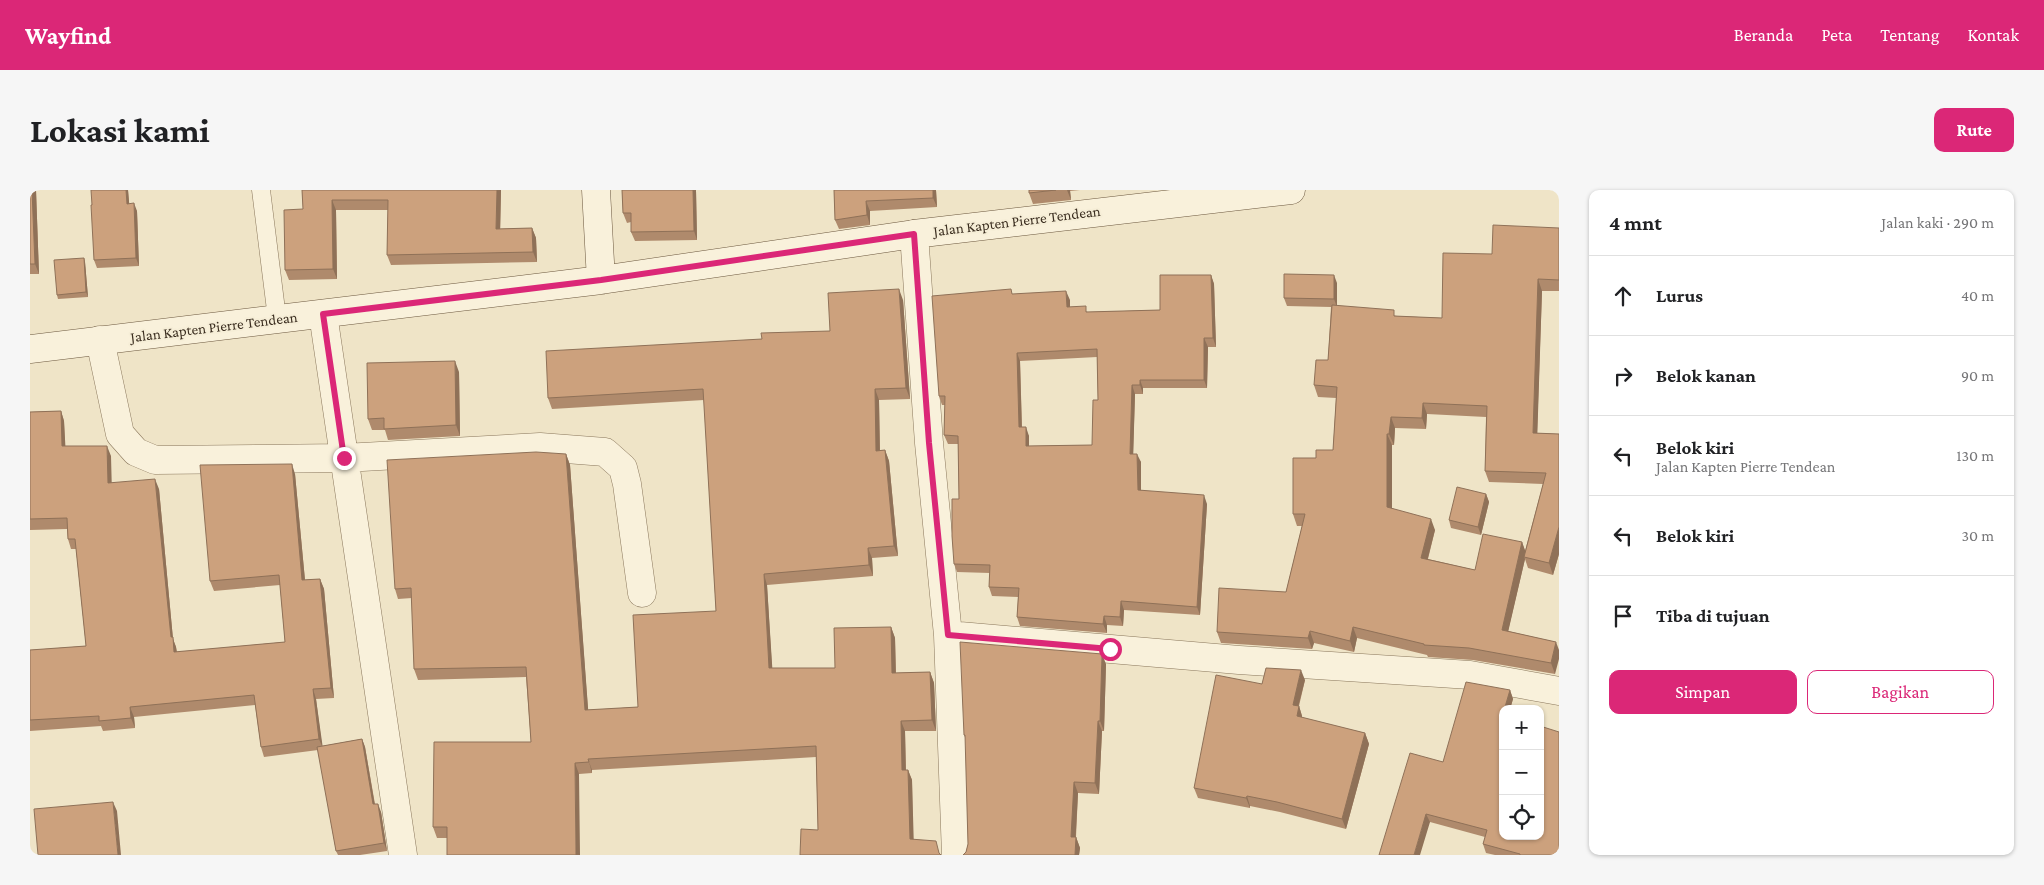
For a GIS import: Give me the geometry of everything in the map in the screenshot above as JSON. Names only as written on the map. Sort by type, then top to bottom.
[{"type":"street","points":[[596,190],[601,280]]},
{"type":"street","name":"Jalan Kapten Pierre Tendean","points":[[30,349],[601,280],[914,234],[1291,190]]},
{"type":"street","points":[[914,234],[929,443],[948,635],[956,855]]},
{"type":"street","points":[[323,314],[403,855]]},
{"type":"street","points":[[100,340],[120,434],[136,452],[155,460],[344,458],[540,447],[606,452],[623,468],[627,484],[642,593]]},
{"type":"street","points":[[948,635],[1239,660],[1470,675],[1559,691]]},
{"type":"lane","points":[[261,190],[277,318]]},
{"type":"building","points":[[30,190],[32,190],[35,264],[30,264]]},
{"type":"building","points":[[91,190],[126,190],[127,204],[134,203],[136,258],[94,260]]},
{"type":"building","points":[[302,190],[497,190],[496,229],[532,228],[533,252],[387,255],[388,200],[332,200],[333,269],[285,270],[284,210],[303,209]]},
{"type":"building","points":[[622,190],[693,190],[694,231],[631,232],[631,213],[623,213]]},
{"type":"building","points":[[834,190],[933,190],[933,198],[866,201],[867,215],[835,220]]},
{"type":"building","points":[[1029,190],[1056,190],[1029,193]]},
{"type":"building","points":[[1493,225],[1559,228],[1559,280],[1538,279],[1533,433],[1559,434],[1559,527],[1549,563],[1524,557],[1546,473],[1485,471],[1487,406],[1423,403],[1422,418],[1391,417],[1389,434],[1387,434],[1387,507],[1431,519],[1421,558],[1475,570],[1483,534],[1522,542],[1502,630],[1556,642],[1551,663],[1469,648],[1424,645],[1353,627],[1350,641],[1310,631],[1308,638],[1217,632],[1219,588],[1286,592],[1305,514],[1293,514],[1293,458],[1316,458],[1316,450],[1333,450],[1337,387],[1314,385],[1316,360],[1328,360],[1332,305],[1394,310],[1394,316],[1442,318],[1443,253],[1492,254]]},
{"type":"building","points":[[84,258],[86,292],[57,295],[54,260]]},
{"type":"building","points":[[1284,274],[1334,275],[1334,299],[1284,298]]},
{"type":"building","points":[[1160,275],[1211,275],[1213,338],[1204,338],[1204,380],[1140,380],[1140,385],[1132,385],[1130,454],[1137,454],[1138,490],[1204,495],[1197,607],[1121,601],[1120,617],[1104,616],[1103,624],[1017,617],[1019,588],[989,587],[990,565],[954,564],[952,499],[959,499],[958,436],[944,435],[945,396],[939,396],[932,296],[1011,289],[1012,294],[1066,291],[1067,307],[1086,306],[1086,312],[1160,310]],"holes":[[[1097,349],[1098,400],[1093,400],[1092,445],[1026,446],[1026,427],[1019,427],[1017,353]]]},
{"type":"building","points":[[899,289],[906,388],[875,389],[876,451],[885,450],[894,546],[868,548],[869,565],[764,574],[769,668],[835,668],[834,628],[891,627],[892,673],[930,672],[932,720],[901,721],[902,770],[908,770],[910,839],[936,841],[941,855],[800,855],[801,829],[818,830],[816,746],[588,759],[589,762],[575,763],[576,855],[447,855],[447,827],[433,827],[434,742],[531,742],[526,667],[414,669],[411,588],[395,589],[387,460],[536,452],[566,454],[585,710],[638,707],[633,615],[716,611],[703,389],[548,398],[546,351],[762,339],[761,333],[830,331],[828,293]]},
{"type":"building","points":[[455,361],[456,425],[384,429],[384,418],[368,419],[367,363]]},
{"type":"building","points":[[61,411],[62,446],[107,446],[108,483],[155,479],[174,652],[285,642],[279,575],[210,581],[200,465],[292,464],[302,580],[320,579],[331,688],[313,689],[319,739],[261,747],[254,695],[130,707],[131,718],[99,721],[99,716],[30,720],[30,650],[86,646],[75,539],[68,539],[67,518],[30,519],[30,412]]},
{"type":"building","points":[[1457,487],[1486,494],[1478,527],[1449,520]]},
{"type":"building","points":[[960,642],[1102,654],[1100,721],[1098,721],[1095,783],[1074,782],[1071,837],[1076,837],[1075,855],[963,855],[968,844]]},
{"type":"building","points":[[1266,668],[1301,670],[1293,705],[1299,706],[1297,716],[1365,733],[1342,819],[1277,802],[1194,788],[1216,675],[1262,684]]},
{"type":"building","points":[[1466,682],[1510,690],[1506,705],[1499,705],[1499,840],[1544,840],[1544,727],[1559,732],[1559,855],[1520,855],[1483,844],[1487,830],[1426,814],[1414,855],[1379,855],[1410,753],[1443,762]]},
{"type":"building","points":[[362,739],[373,804],[378,804],[384,843],[336,851],[317,747]]},
{"type":"building","points":[[113,802],[118,855],[38,855],[34,809]]},
{"type":"route","points":[[344,458],[323,314],[601,280],[914,234],[929,443],[948,635],[1110,649]]}]
